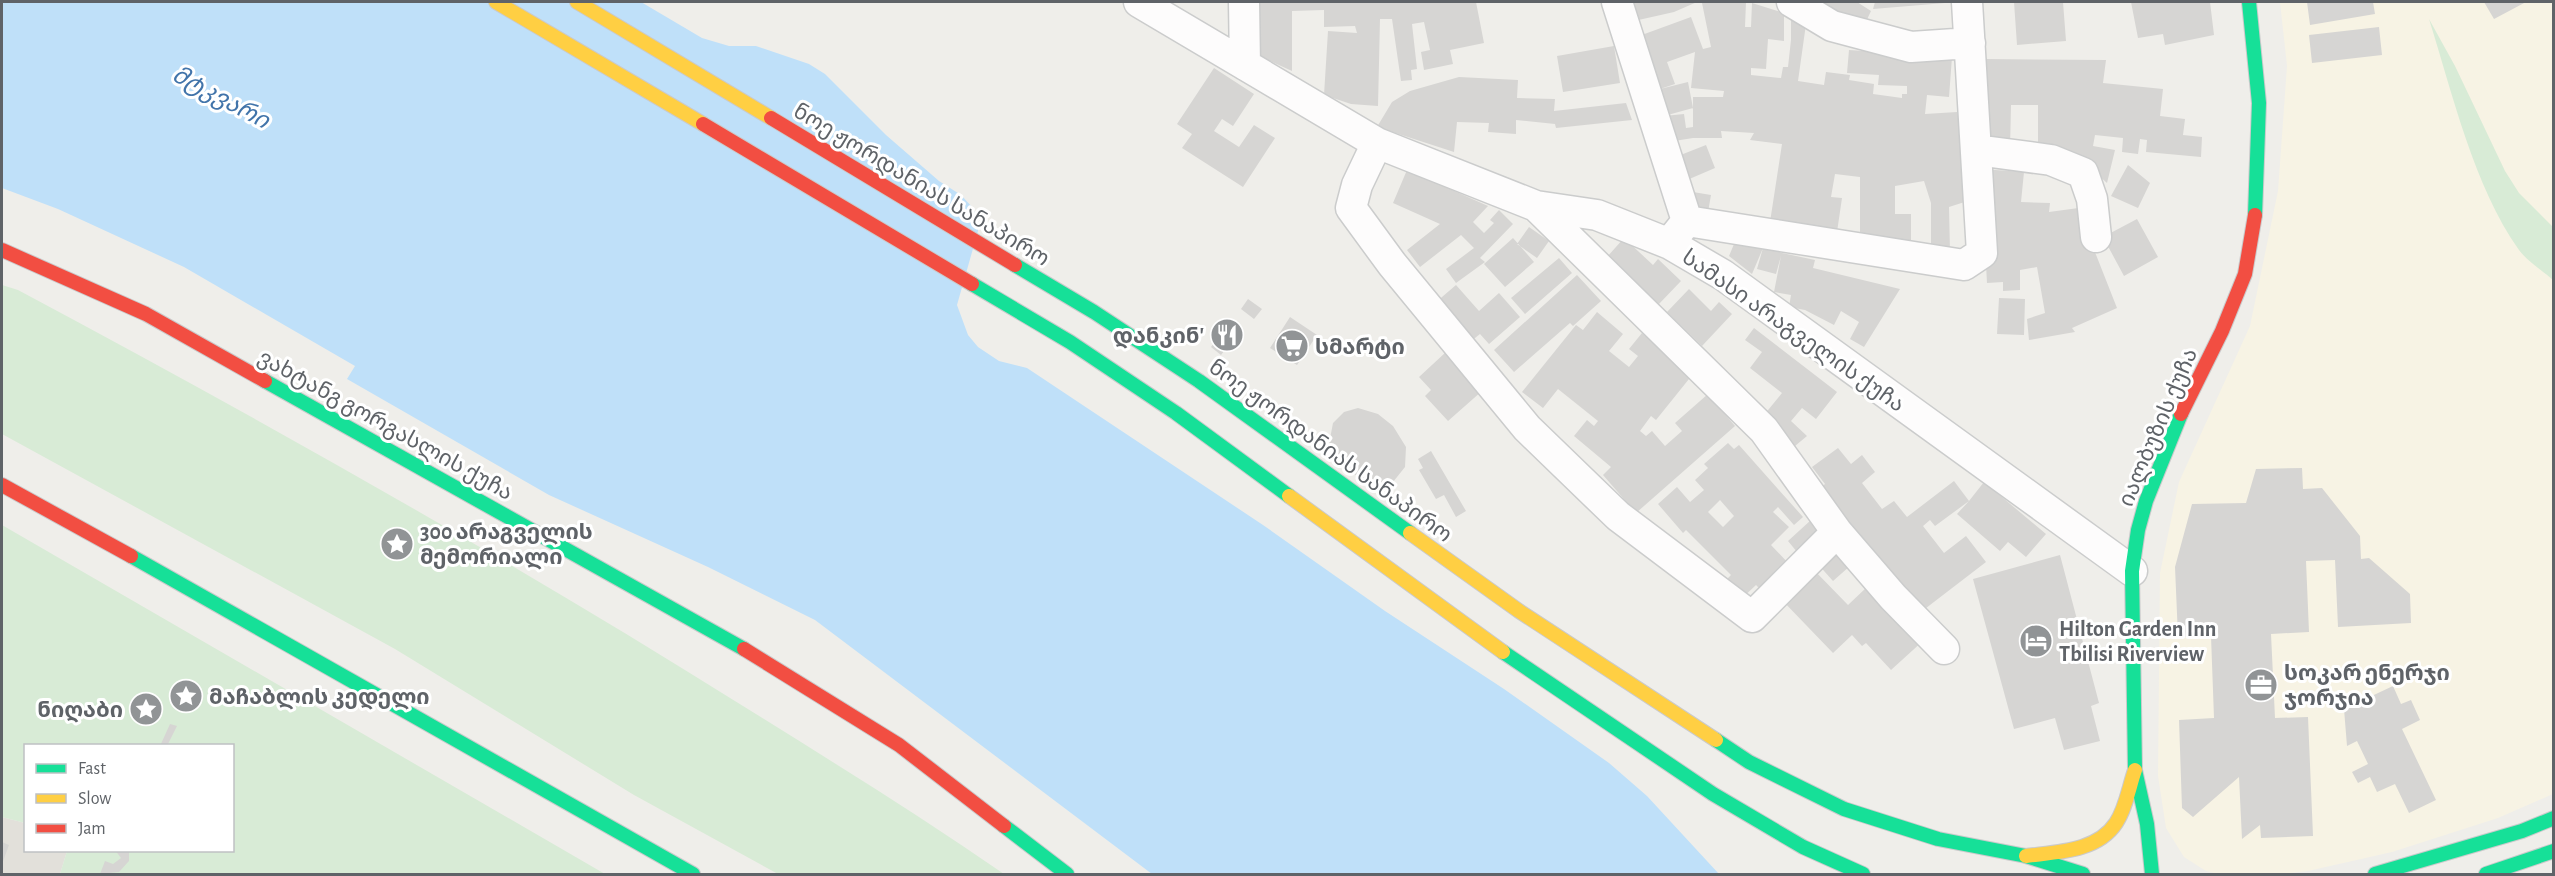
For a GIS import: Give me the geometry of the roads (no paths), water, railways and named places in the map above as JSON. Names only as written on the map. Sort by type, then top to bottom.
[{"type":"main road","points":[[496,2],[1070,342],[1176,412],[1493,645],[1713,794],[1803,847],[1863,874]]},
{"type":"main road","name":"ნოე ჟორდანიას სანაპირო","points":[[577,2],[1094,312],[1198,381],[1519,611],[1749,762],[1834,805],[1886,824],[1938,839],[2026,856],[2083,874]]},
{"type":"main road","name":"იალბუზის ქუჩა","points":[[2152,874],[2147,824],[2135,770],[2132,571],[2138,530],[2146,501],[2179,417],[2222,331],[2245,274],[2256,210],[2259,103],[2248,2]]},
{"type":"main road","name":"ვახტანგ გორგასლის ქუჩა","points":[[2,250],[146,314],[760,657],[899,746],[1067,874]]},
{"type":"main road","points":[[2,485],[693,874]]},
{"type":"main road","points":[[2026,856],[2075,848],[2104,838],[2116,822],[2135,770]]},
{"type":"main road","points":[[2375,874],[2522,831],[2553,818]]},
{"type":"main road","points":[[2486,874],[2553,851]]},
{"type":"street","name":"სამასი არაგველის ქუჩა","points":[[1139,2],[1377,143],[1536,206],[1597,215],[1678,232],[1723,276],[2132,571]]},
{"type":"street","points":[[1244,2],[1245,65]]},
{"type":"street","points":[[1617,2],[1678,232],[1964,265],[1982,253],[1967,2]]},
{"type":"street","points":[[1792,2],[1832,26],[1911,47],[1970,44]]},
{"type":"street","points":[[1377,143],[1357,185],[1350,208],[1392,264],[1527,428],[1618,516],[1752,616],[1837,532]]},
{"type":"street","points":[[1976,150],[2051,160],[2083,173],[2092,199],[2096,237]]},
{"type":"street","points":[[1536,206],[1764,430],[1837,532],[1893,597],[1944,649]]},
{"type":"water","name":"მტკვარი","points":[[2,2],[641,2],[702,38],[729,46],[756,46],[809,64],[825,74],[886,135],[939,181],[961,195],[973,208],[978,222],[978,231],[957,305],[968,335],[978,347],[999,361],[1027,368],[1263,525],[1609,763],[1647,796],[1719,874],[1152,874],[815,620],[708,567],[549,495],[347,379],[355,366],[184,267],[58,209],[2,188]]},
{"type":"place","name":"დანკინ'","points":[[1227,335]]},
{"type":"place","name":"სმარტი","points":[[1292,346]]},
{"type":"place","name":"300 არაგველის მემორიალი","points":[[397,544]]},
{"type":"place","name":"Hilton Garden Inn Tbilisi Riverview","points":[[2036,641]]},
{"type":"place","name":"სოკარ ენერჯი ჯორჯია","points":[[2261,685]]},
{"type":"place","name":"მაჩაბლის კედელი","points":[[186,696]]},
{"type":"place","name":"ნიღაბი","points":[[146,709]]}]
